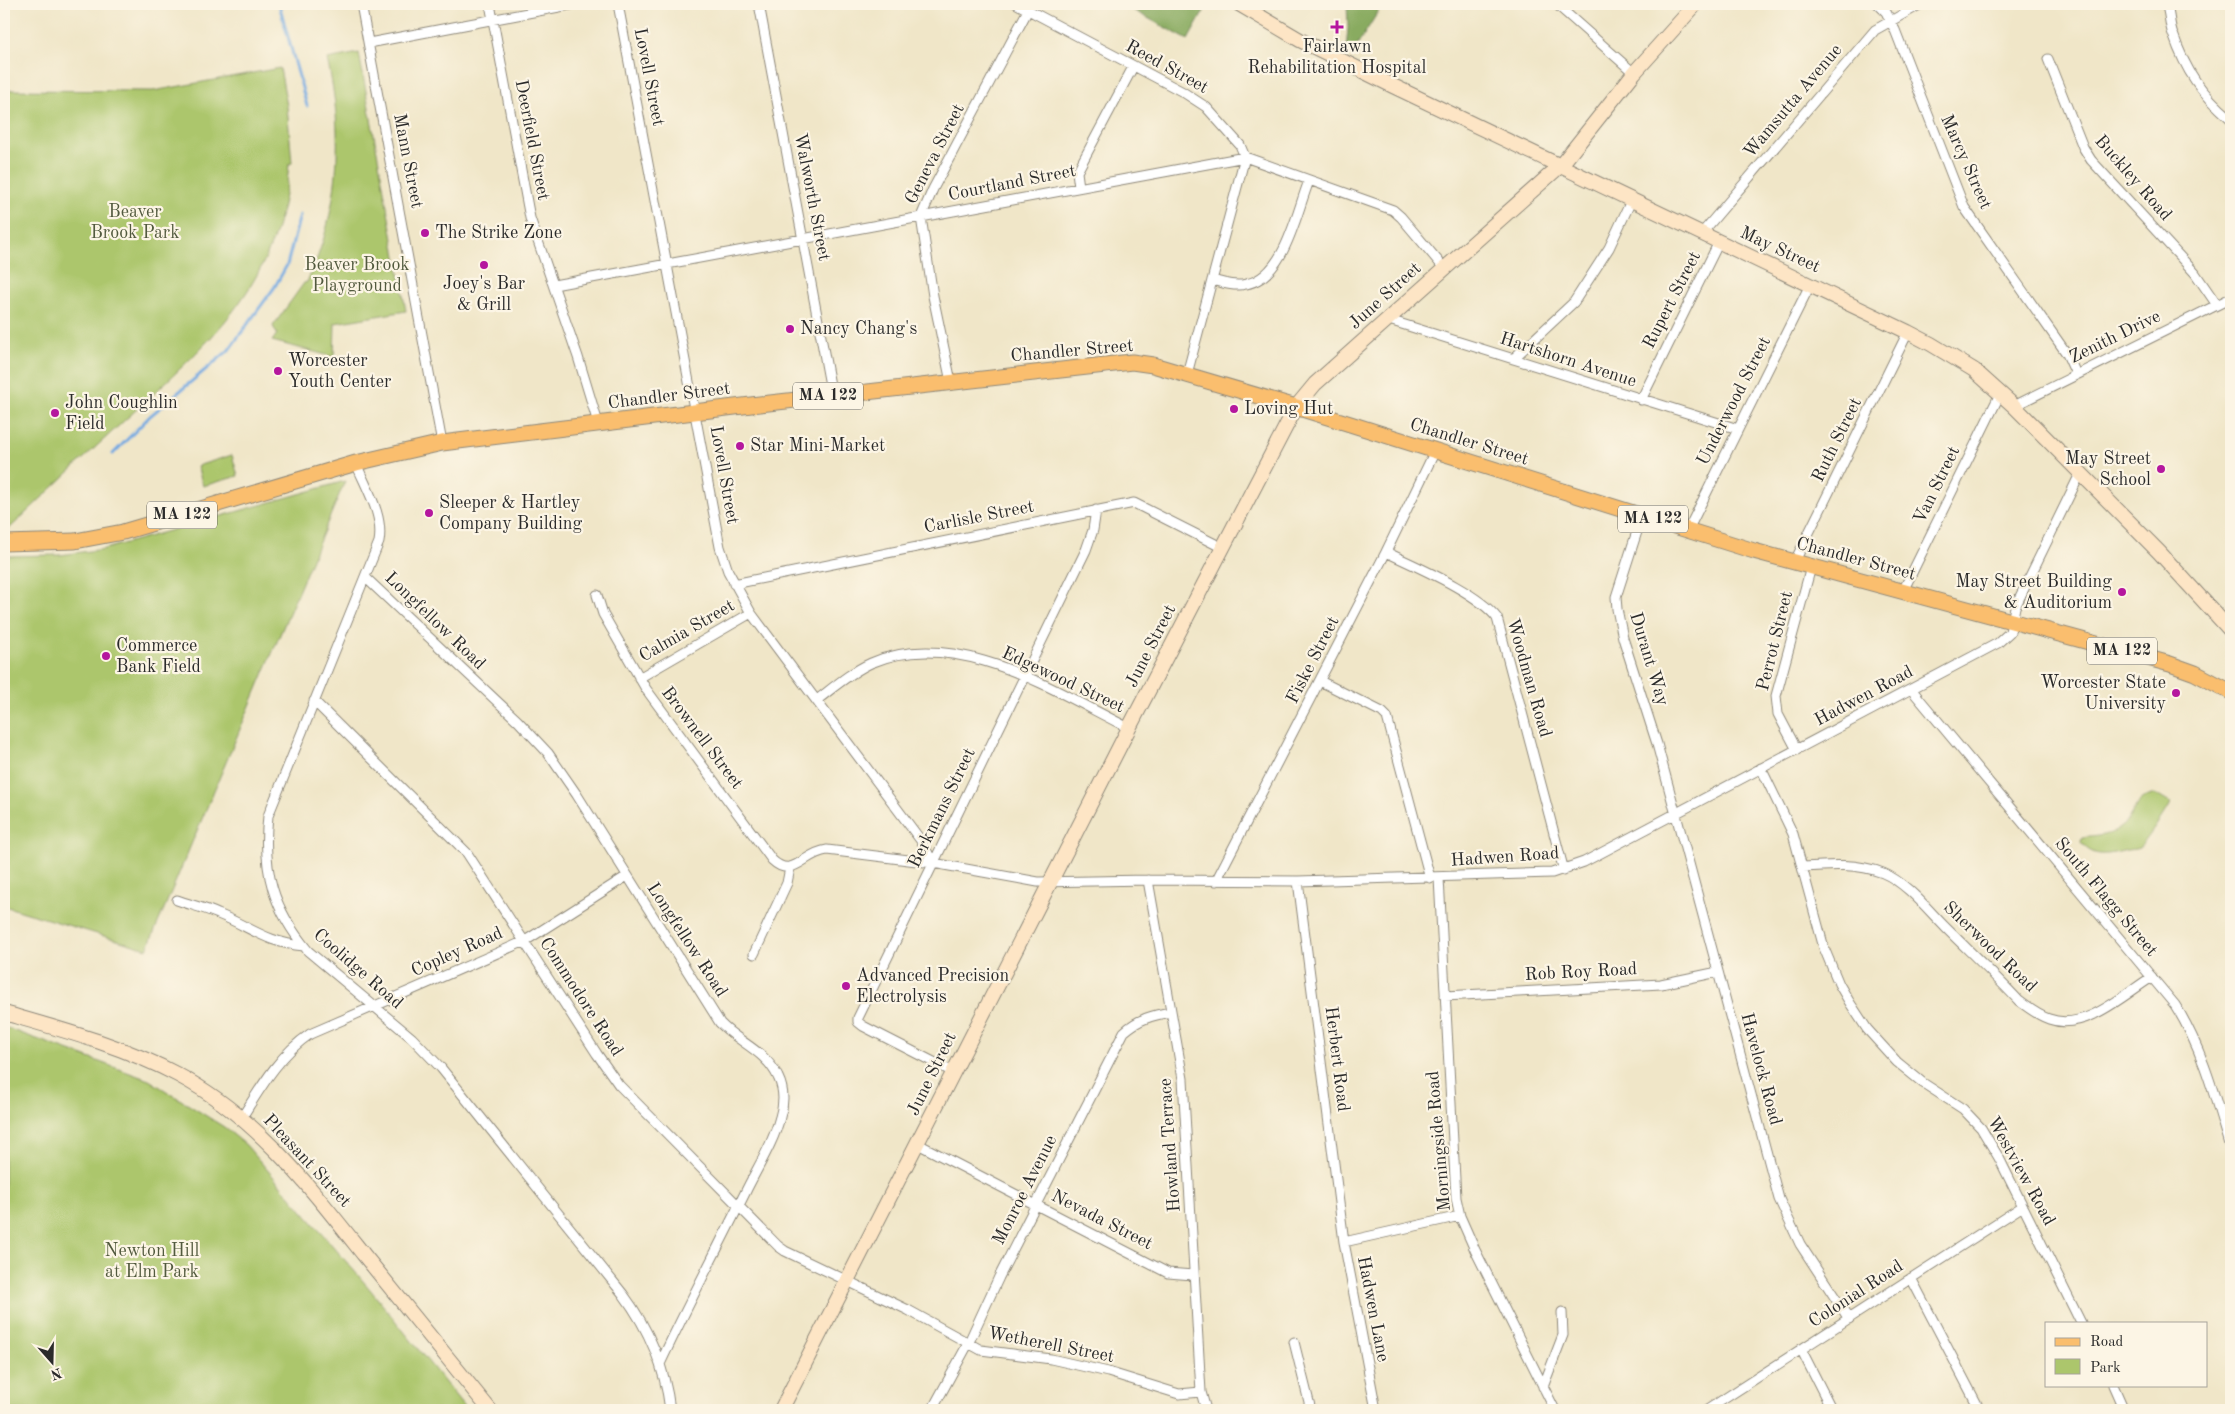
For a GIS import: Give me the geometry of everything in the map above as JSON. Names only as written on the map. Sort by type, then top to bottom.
[{"type":"main road","name":"Chandler Street","points":[[4,543],[75,541],[116,534],[356,463],[442,442],[1132,362],[1153,365],[1187,374],[1811,567],[2170,664],[2195,673],[2231,692]]},
{"type":"street","name":"Mann Street","points":[[362,4],[442,442]]},
{"type":"street","name":"Deerfield Street","points":[[490,4],[530,218],[554,285],[598,423]]},
{"type":"street","points":[[369,43],[576,4]]},
{"type":"street","name":"Lovell Street","points":[[618,4],[720,547],[734,584],[751,613],[922,842],[933,863]]},
{"type":"street","name":"Walworth Street","points":[[760,4],[832,396]]},
{"type":"street","name":"Reed Street","points":[[1017,4],[1183,92],[1206,107],[1240,145],[1245,157]]},
{"type":"street","name":"May Street","points":[[1239,4],[1300,40],[1908,332],[1974,370],[2014,406],[2159,552],[2231,632]]},
{"type":"street","points":[[1556,4],[1634,73]]},
{"type":"street","name":"June Street","points":[[781,1410],[1129,728],[1296,407],[1315,384],[1561,165],[1634,73],[1696,4]]},
{"type":"street","name":"Marcy Street","points":[[1878,4],[1891,21],[1964,207],[2067,354],[2076,374]]},
{"type":"street","name":"Wamsutta Avenue","points":[[1702,233],[1875,30],[1921,4]]},
{"type":"street","points":[[2170,5],[2170,27],[2189,71],[2200,90],[2231,119]]},
{"type":"street","name":"Geneva Street","points":[[951,382],[933,296],[921,217],[933,190],[1028,10]]},
{"type":"street","name":"Buckley Road","points":[[2048,59],[2083,147],[2091,160],[2195,274],[2217,305]]},
{"type":"street","points":[[1079,187],[1077,172],[1133,67]]},
{"type":"street","points":[[2222,111],[2231,106]]},
{"type":"street","points":[[1187,374],[1245,157],[1393,210],[1402,217],[1444,268]]},
{"type":"street","name":"Courtland Street","points":[[554,285],[1245,157]]},
{"type":"street","points":[[1212,280],[1245,285],[1268,274],[1282,252],[1309,181]]},
{"type":"street","points":[[1513,360],[1574,302],[1609,248],[1632,199]]},
{"type":"street","name":"Rupert Street","points":[[1640,400],[1719,242]]},
{"type":"street","name":"Underwood Street","points":[[1688,530],[1810,286]]},
{"type":"street","name":"Zenith Drive","points":[[2014,406],[2231,298]]},
{"type":"street","name":"Hartshorn Avenue","points":[[1389,320],[1640,400],[1738,429]]},
{"type":"street","name":"Ruth Street","points":[[1794,562],[1908,332]]},
{"type":"street","name":"Van Street","points":[[1902,591],[2000,394]]},
{"type":"street","name":"Fiske Street","points":[[1216,881],[1386,552],[1434,451]]},
{"type":"street","name":"Coolidge Road","points":[[356,463],[378,516],[381,530],[377,552],[268,816],[265,842],[267,869],[273,892],[283,915],[304,946],[327,969],[412,1038],[441,1068],[616,1286],[638,1315],[660,1364],[668,1390],[670,1410]]},
{"type":"street","name":"Hadwen Road","points":[[1051,881],[1298,881],[1542,874],[1564,871],[1797,750],[2008,636],[2013,622],[2015,607],[2080,474]]},
{"type":"street","name":"Carlisle Street","points":[[734,584],[1134,503],[1223,548]]},
{"type":"street","name":"Berkmans Street","points":[[953,1072],[858,1022],[933,863],[941,851],[1086,550],[1093,530],[1096,510]]},
{"type":"street","name":"Durant Way","points":[[1642,516],[1620,582],[1617,609],[1623,638],[1655,736],[1675,812]]},
{"type":"street","name":"Woodman Road","points":[[1386,552],[1475,598],[1489,608],[1497,618],[1564,871]]},
{"type":"street","name":"Perrot Street","points":[[1797,750],[1778,714],[1776,696],[1811,567]]},
{"type":"street","name":"Longfellow Road","points":[[366,578],[518,721],[548,753],[577,795],[720,1023],[734,1036],[762,1054],[778,1078],[783,1101],[780,1118],[773,1138],[660,1364]]},
{"type":"street","name":"Brownell Street","points":[[597,595],[603,614],[639,678],[772,860],[778,865],[790,868]]},
{"type":"street","name":"Calmia Street","points":[[639,678],[751,613]]},
{"type":"street","name":"Edgewood Street","points":[[817,700],[852,673],[871,663],[912,653],[934,652],[960,655],[1024,676],[1129,728]]},
{"type":"street","name":"Morningside Road","points":[[1320,681],[1382,712],[1387,718],[1435,878],[1445,996],[1456,1198],[1460,1216],[1474,1250],[1555,1410]]},
{"type":"street","name":"South Flagg Street","points":[[1911,689],[2175,1005],[2192,1035],[2231,1151]]},
{"type":"street","name":"Commodore Road","points":[[314,701],[468,853],[597,1054],[620,1085],[778,1246],[847,1281]]},
{"type":"street","name":"Westview Road","points":[[1761,768],[1788,822],[1803,867],[1827,956],[1839,984],[1857,1015],[1887,1052],[1909,1073],[1963,1109],[1973,1118],[1999,1158],[2081,1322]]},
{"type":"street","name":"Havelock Road","points":[[1675,812],[1784,1214],[1800,1244],[1849,1318]]},
{"type":"street","points":[[754,954],[787,883],[790,868],[812,854],[827,850],[933,863],[1038,882],[1051,881]]},
{"type":"street","name":"Sherwood Road","points":[[1803,867],[1825,865],[1872,869],[1891,877],[1927,909],[2020,1001],[2035,1013],[2049,1019],[2063,1022],[2079,1020],[2109,1005],[2152,976]]},
{"type":"street","name":"Copley Road","points":[[242,1119],[265,1081],[296,1044],[310,1034],[525,940],[627,876]]},
{"type":"street","name":"Howland Terrace","points":[[1148,880],[1183,1079],[1201,1392],[1206,1410]]},
{"type":"street","name":"Herbert Road","points":[[1298,881],[1344,1242]]},
{"type":"street","points":[[177,900],[218,914],[283,944],[304,946]]},
{"type":"street","name":"Rob Roy Road","points":[[1445,996],[1661,984],[1718,972]]},
{"type":"street","name":"Monroe Avenue","points":[[932,1410],[969,1342],[1035,1205],[1124,1032],[1134,1023],[1144,1018],[1171,1012]]},
{"type":"street","name":"Pleasant Street","points":[[4,1013],[103,1043],[154,1064],[178,1075],[242,1119],[267,1140],[328,1209],[490,1410]]},
{"type":"street","name":"Nevada Street","points":[[918,1144],[1168,1273],[1193,1275]]},
{"type":"street","name":"Colonial Road","points":[[1707,1410],[2023,1206]]},
{"type":"street","name":"Hadwen Lane","points":[[1376,1410],[1344,1242],[1460,1216]]},
{"type":"street","points":[[1911,1278],[1980,1410]]},
{"type":"street","name":"Wetherell Street","points":[[847,1281],[908,1310],[981,1350],[1070,1363],[1108,1372],[1178,1394],[1201,1392]]},
{"type":"street","points":[[1543,1387],[1563,1335],[1562,1312]]},
{"type":"street","points":[[1294,1342],[1311,1410]]},
{"type":"street","points":[[1801,1349],[1832,1410]]},
{"type":"street","points":[[2113,1386],[2124,1410]]},
{"type":"green space","points":[[1122,4],[1208,4],[1188,40]]},
{"type":"green space","points":[[1347,4],[1383,4],[1352,54],[1346,50],[1348,28]]},
{"type":"green space","name":"Beaver Brook Playground","points":[[359,53],[406,311],[335,323],[334,357],[272,341],[277,334],[273,326],[304,283],[307,282],[327,228],[333,200],[337,144],[336,116],[333,87],[327,59]]},
{"type":"green space","name":"Beaver Brook Park","points":[[280,68],[287,106],[292,163],[289,164],[283,205],[272,242],[258,274],[239,303],[193,357],[9,529],[6,529],[4,504],[4,90],[153,91]]},
{"type":"green space","points":[[232,455],[238,476],[203,486],[197,466]]},
{"type":"green space","points":[[345,481],[147,949],[4,906],[4,556],[60,555],[105,549]]},
{"type":"green space","points":[[2155,794],[2170,803],[2156,826],[2139,848],[2111,854],[2100,854],[2090,851],[2081,842],[2082,838],[2103,835],[2118,829],[2138,803]]},
{"type":"green space","name":"Newton Hill at Elm Park","points":[[4,1027],[149,1080],[224,1127],[246,1145],[369,1288],[467,1410],[4,1410]]},
{"type":"waterway","points":[[279,4],[307,106]]},
{"type":"waterway","points":[[113,454],[150,416],[228,351],[274,288],[287,265],[300,215]]},
{"type":"place","name":"Fairlawn Rehabilitation Hospital","points":[[1337,27]]},
{"type":"place","name":"The Strike Zone","points":[[425,233]]},
{"type":"place","name":"Joey's Bar & Grill","points":[[484,265]]},
{"type":"place","name":"Nancy Chang's","points":[[790,329]]},
{"type":"place","name":"Worcester Youth Center","points":[[278,371]]},
{"type":"place","name":"Loving Hut","points":[[1234,409]]},
{"type":"place","name":"John Coughlin Field","points":[[55,413]]},
{"type":"place","name":"Star Mini-Market","points":[[740,446]]},
{"type":"place","name":"May Street School","points":[[2161,469]]},
{"type":"place","name":"Sleeper & Hartley Company Building","points":[[429,513]]},
{"type":"place","name":"May Street Building & Auditorium","points":[[2122,592]]},
{"type":"place","name":"Commerce Bank Field","points":[[106,656]]},
{"type":"place","name":"Worcester State University","points":[[2176,693]]},
{"type":"place","name":"Advanced Precision Electrolysis","points":[[846,986]]}]
